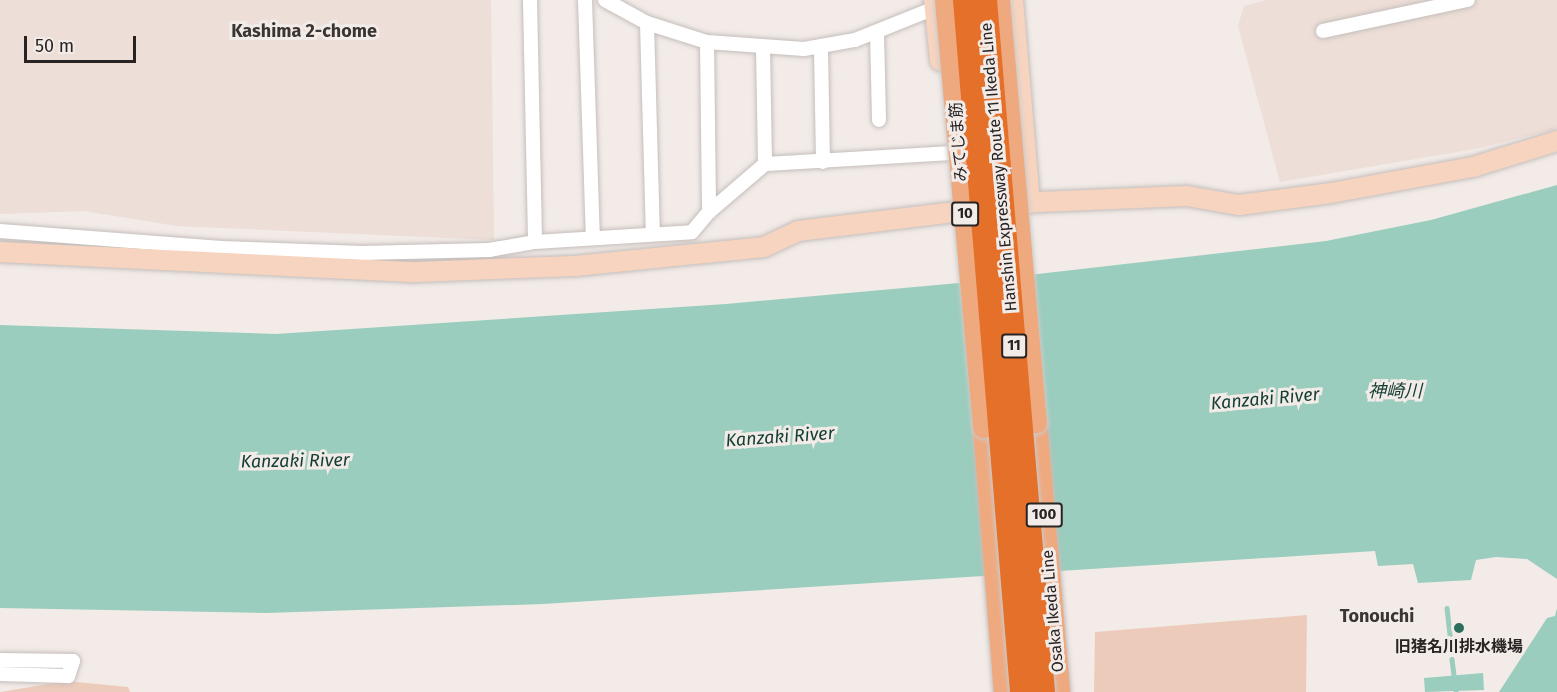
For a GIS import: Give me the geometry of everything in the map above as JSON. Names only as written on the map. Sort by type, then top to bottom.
[{"type":"highway","name":"Hanshin Expressway Route 11 Ikeda Line","points":[[966,0],[1023,692]]},
{"type":"highway","name":"Hanshin Expressway Route 11 Ikeda Line","points":[[984,0],[1042,692]]},
{"type":"main road","name":"Osaka Ikeda Line","points":[[999,0],[1059,692]]},
{"type":"main road","name":"みてじま筋","points":[[941,2],[983,427],[1004,692]]},
{"type":"street","points":[[530,0],[535,242]]},
{"type":"street","points":[[585,0],[593,237]]},
{"type":"street","points":[[604,0],[647,23],[707,42],[763,48],[821,48],[877,32],[941,2],[949,153],[955,210]]},
{"type":"street","points":[[1013,0],[1030,202]]},
{"type":"street","points":[[1323,31],[1468,0]]},
{"type":"street","points":[[647,23],[652,233]]},
{"type":"street","points":[[877,32],[879,120]]},
{"type":"street","points":[[707,42],[709,212]]},
{"type":"street","points":[[763,48],[765,164]]},
{"type":"street","points":[[821,48],[823,162]]},
{"type":"street","points":[[0,252],[416,272],[502,270],[764,247],[798,231],[1030,202],[1187,196],[1239,205],[1426,177],[1557,141]]},
{"type":"street","points":[[0,231],[221,248],[362,253],[489,250],[535,242],[692,232],[709,212],[765,164],[949,153]]},
{"type":"street","points":[[0,660],[73,661],[68,676],[0,674]]},
{"type":"shaded area","points":[[0,0],[491,0],[494,240],[177,226],[84,211],[0,214]]},
{"type":"shaded area","points":[[1267,0],[1557,0],[1557,129],[1475,149],[1280,182],[1238,26],[1244,6]]},
{"type":"shaded area","points":[[1307,615],[1306,692],[1094,692],[1095,632]]},
{"type":"shaded area","points":[[66,681],[128,687],[130,692],[0,692]]},
{"type":"water","name":"神崎川","points":[[1557,185],[1557,579],[1527,559],[1496,557],[1476,560],[1471,580],[1418,583],[1413,564],[1378,566],[1375,551],[543,604],[266,613],[0,608],[0,325],[276,334],[726,304],[959,283],[1326,241],[1431,220]]},
{"type":"water","points":[[1557,608],[1557,692],[1499,692],[1547,618],[1555,616]]},
{"type":"water","points":[[1483,673],[1484,690],[1425,692],[1424,678]]},
{"type":"waterway","points":[[1447,608],[1452,652]]},
{"type":"waterway","points":[[1452,659],[1456,692]]},
{"type":"place","name":"旧猪名川排水機場","points":[[1459,628]]},
{"type":"district","name":"Kashima 2-chome","points":[[304,31]]},
{"type":"district","name":"Tonouchi","points":[[1377,616]]},
{"type":"water label","name":"Kanzaki River","points":[[1265,399]]},
{"type":"water label","name":"Kanzaki River","points":[[780,437]]},
{"type":"water label","name":"Kanzaki River","points":[[295,461]]}]
